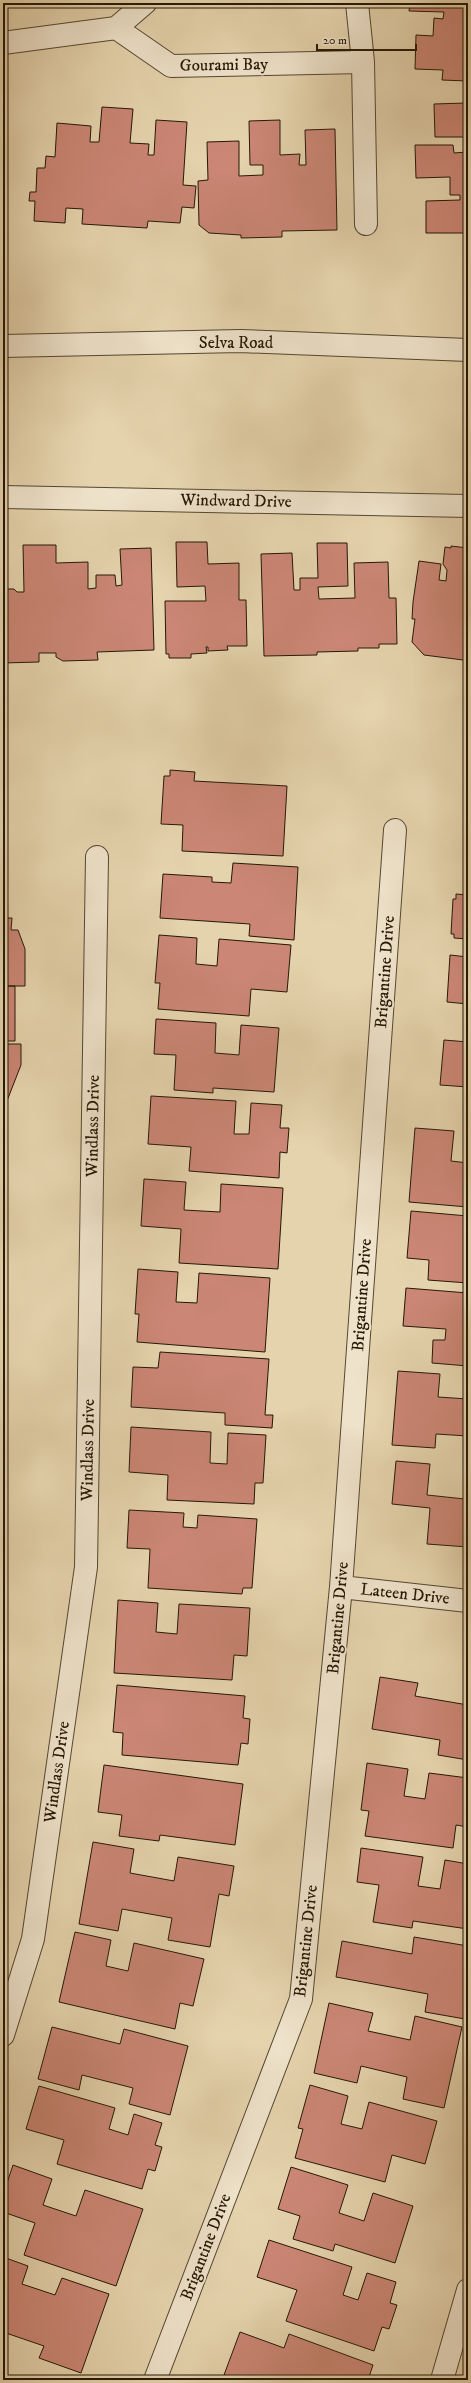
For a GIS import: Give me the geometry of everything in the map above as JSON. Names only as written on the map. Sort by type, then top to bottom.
[{"type":"street","points":[[3,43],[116,28],[145,3]]},
{"type":"street","points":[[357,3],[363,62],[366,224]]},
{"type":"street","name":"Gourami Bay","points":[[116,28],[171,66],[363,62]]},
{"type":"street","name":"Selva Road","points":[[3,346],[240,341],[468,350]]},
{"type":"street","name":"Windward Drive","points":[[3,497],[468,506]]},
{"type":"street","name":"Brigantine Drive","points":[[155,2380],[301,2000],[341,1587],[395,830]]},
{"type":"street","name":"Windlass Drive","points":[[3,2035],[33,1939],[86,1567],[97,857]]},
{"type":"street","name":"Lateen Drive","points":[[341,1587],[468,1601]]},
{"type":"street","points":[[442,2380],[468,2290]]},
{"type":"building","points":[[410,3],[468,3],[468,81],[442,80],[443,70],[415,69],[416,35],[433,36],[434,18],[443,19],[444,12],[409,11]]},
{"type":"building","points":[[466,96],[468,96],[468,233],[426,233],[426,201],[460,200],[460,195],[450,195],[450,177],[416,178],[415,145],[453,145],[454,153],[467,152],[467,137],[435,137],[434,104],[466,103]]},
{"type":"building","points":[[102,107],[133,109],[130,143],[149,144],[148,155],[154,155],[156,120],[187,122],[183,185],[196,186],[194,208],[182,207],[180,223],[148,221],[147,228],[82,224],[83,209],[66,208],[65,223],[34,221],[35,201],[29,201],[30,192],[36,192],[37,168],[45,168],[46,156],[55,157],[57,123],[91,126],[90,142],[99,142]]},
{"type":"building","points":[[280,120],[280,155],[300,154],[299,165],[306,165],[305,130],[335,129],[337,230],[282,231],[282,237],[241,238],[241,235],[209,233],[199,225],[198,181],[208,180],[207,142],[239,141],[239,176],[263,175],[263,165],[250,165],[249,121]]},
{"type":"building","points":[[176,542],[207,542],[208,564],[239,563],[239,600],[246,600],[247,646],[227,646],[228,650],[208,651],[208,647],[206,647],[207,653],[191,654],[191,658],[169,658],[169,654],[166,654],[165,601],[206,601],[205,586],[177,587]]},
{"type":"building","points":[[317,543],[347,543],[348,586],[318,587],[319,599],[355,598],[354,563],[388,562],[389,598],[396,598],[397,644],[379,644],[379,648],[358,648],[358,651],[317,652],[317,655],[264,656],[261,554],[292,553],[294,590],[300,590],[300,578],[318,578]]},
{"type":"building","points":[[23,545],[56,545],[56,563],[88,562],[88,589],[96,588],[96,575],[115,575],[116,586],[122,585],[120,549],[151,548],[154,650],[97,652],[98,660],[63,661],[56,657],[56,653],[39,653],[39,662],[3,663],[3,591],[5,589],[14,589],[17,592],[24,592]]},
{"type":"building","points":[[451,546],[468,548],[468,652],[463,660],[424,655],[412,642],[415,619],[412,619],[413,602],[419,561],[441,564],[439,580],[446,581],[447,570],[443,564],[445,547],[451,548]]},
{"type":"building","points":[[170,770],[195,772],[194,781],[287,786],[283,856],[182,851],[183,825],[161,824],[164,776],[170,776]]},
{"type":"building","points":[[233,863],[298,867],[294,940],[249,936],[250,924],[160,918],[163,874],[212,877],[212,882],[231,883]]},
{"type":"building","points":[[456,894],[468,895],[468,939],[454,938],[454,934],[451,934],[453,899],[456,899]]},
{"type":"building","points":[[3,918],[12,918],[11,930],[18,930],[25,949],[25,986],[3,986]]},
{"type":"building","points":[[159,935],[197,938],[196,964],[217,966],[219,939],[291,945],[287,992],[251,989],[249,1016],[158,1009],[160,983],[155,983]]},
{"type":"building","points":[[450,955],[468,957],[468,1004],[447,1002]]},
{"type":"building","points":[[3,986],[15,986],[15,1041],[3,1041]]},
{"type":"building","points":[[156,1019],[216,1023],[215,1053],[239,1055],[241,1025],[279,1028],[274,1092],[213,1088],[213,1093],[174,1090],[176,1055],[154,1054]]},
{"type":"building","points":[[444,1040],[468,1042],[468,1087],[440,1085]]},
{"type":"building","points":[[3,1044],[21,1044],[21,1065],[3,1111]]},
{"type":"building","points":[[151,1096],[236,1101],[234,1134],[249,1134],[251,1103],[282,1105],[280,1128],[289,1128],[287,1153],[280,1152],[279,1178],[189,1171],[191,1147],[148,1144]]},
{"type":"building","points":[[415,1128],[454,1131],[451,1161],[468,1163],[468,1207],[409,1202]]},
{"type":"building","points":[[144,1179],[186,1182],[184,1210],[220,1212],[221,1184],[283,1188],[278,1269],[179,1263],[181,1229],[141,1226]]},
{"type":"building","points":[[411,1211],[468,1216],[468,1283],[428,1280],[429,1260],[407,1258]]},
{"type":"building","points":[[138,1269],[178,1272],[176,1302],[197,1303],[199,1273],[270,1278],[265,1352],[137,1342],[139,1314],[135,1314]]},
{"type":"building","points":[[406,1288],[468,1293],[468,1366],[432,1363],[433,1340],[445,1340],[446,1329],[403,1326]]},
{"type":"building","points":[[160,1352],[269,1359],[265,1415],[273,1415],[272,1428],[225,1425],[225,1413],[131,1407],[133,1367],[158,1368]]},
{"type":"building","points":[[398,1371],[440,1374],[438,1397],[468,1399],[468,1436],[436,1434],[435,1448],[392,1445]]},
{"type":"building","points":[[131,1427],[211,1432],[210,1463],[227,1464],[228,1433],[266,1435],[263,1483],[255,1483],[254,1504],[167,1500],[168,1475],[129,1472]]},
{"type":"building","points":[[396,1461],[430,1464],[427,1495],[465,1499],[468,1466],[468,1547],[427,1544],[430,1508],[392,1504]]},
{"type":"building","points":[[129,1510],[184,1513],[183,1527],[197,1528],[198,1515],[257,1519],[252,1588],[243,1588],[242,1594],[148,1588],[150,1549],[127,1548]]},
{"type":"building","points":[[118,1600],[158,1603],[156,1632],[177,1634],[179,1604],[250,1608],[247,1656],[234,1655],[232,1680],[114,1673]]},
{"type":"building","points":[[380,1677],[418,1683],[415,1696],[468,1705],[468,1760],[438,1755],[440,1740],[372,1729]]},
{"type":"building","points":[[117,1685],[245,1696],[243,1718],[250,1719],[248,1744],[241,1743],[238,1765],[122,1755],[123,1733],[113,1732]]},
{"type":"building","points":[[367,1763],[408,1769],[404,1796],[425,1799],[429,1773],[468,1778],[468,1827],[456,1825],[453,1848],[365,1836],[369,1811],[361,1810]]},
{"type":"building","points":[[104,1765],[243,1784],[235,1845],[160,1835],[159,1841],[119,1836],[122,1815],[98,1812]]},
{"type":"building","points":[[93,1842],[134,1849],[130,1873],[174,1881],[178,1857],[234,1866],[229,1896],[219,1894],[210,1947],[168,1940],[172,1918],[122,1909],[118,1931],[79,1924]]},
{"type":"building","points":[[361,1848],[423,1857],[418,1886],[440,1889],[445,1860],[468,1864],[468,1929],[413,1921],[412,1928],[373,1922],[379,1885],[357,1882]]},
{"type":"building","points":[[75,1932],[111,1940],[106,1966],[128,1971],[134,1943],[204,1959],[193,2006],[180,2003],[175,2029],[59,2002]]},
{"type":"building","points":[[414,1937],[468,1946],[468,2005],[465,2019],[425,2012],[428,1994],[336,1977],[342,1941],[412,1954]]},
{"type":"building","points":[[329,2003],[373,2013],[368,2031],[410,2040],[415,2016],[462,2027],[444,2108],[403,2099],[407,2077],[361,2066],[357,2083],[314,2073]]},
{"type":"building","points":[[52,2027],[120,2044],[124,2029],[188,2046],[170,2115],[129,2104],[133,2088],[82,2075],[79,2090],[38,2079]]},
{"type":"building","points":[[310,2085],[348,2096],[341,2124],[362,2129],[369,2102],[437,2121],[425,2164],[392,2155],[385,2182],[295,2158],[303,2129],[298,2128]]},
{"type":"building","points":[[39,2086],[115,2108],[109,2129],[128,2135],[134,2114],[162,2123],[155,2145],[162,2147],[155,2171],[148,2169],[142,2189],[57,2164],[64,2140],[26,2129]]},
{"type":"building","points":[[13,2165],[52,2179],[43,2205],[76,2216],[85,2190],[143,2209],[116,2286],[24,2255],[35,2223],[3,2212],[3,2195]]},
{"type":"building","points":[[291,2167],[348,2185],[339,2213],[364,2221],[373,2193],[413,2206],[395,2263],[335,2244],[333,2251],[293,2239],[300,2216],[278,2209]]},
{"type":"building","points":[[269,2240],[352,2267],[343,2295],[358,2300],[367,2273],[396,2282],[390,2303],[397,2305],[389,2329],[382,2327],[374,2351],[286,2321],[297,2290],[257,2277]]},
{"type":"building","points":[[3,2257],[28,2266],[22,2284],[55,2295],[62,2278],[109,2294],[81,2373],[39,2358],[44,2346],[3,2332]]},
{"type":"building","points":[[240,2332],[284,2348],[289,2334],[373,2365],[368,2380],[237,2380],[224,2375]]}]
